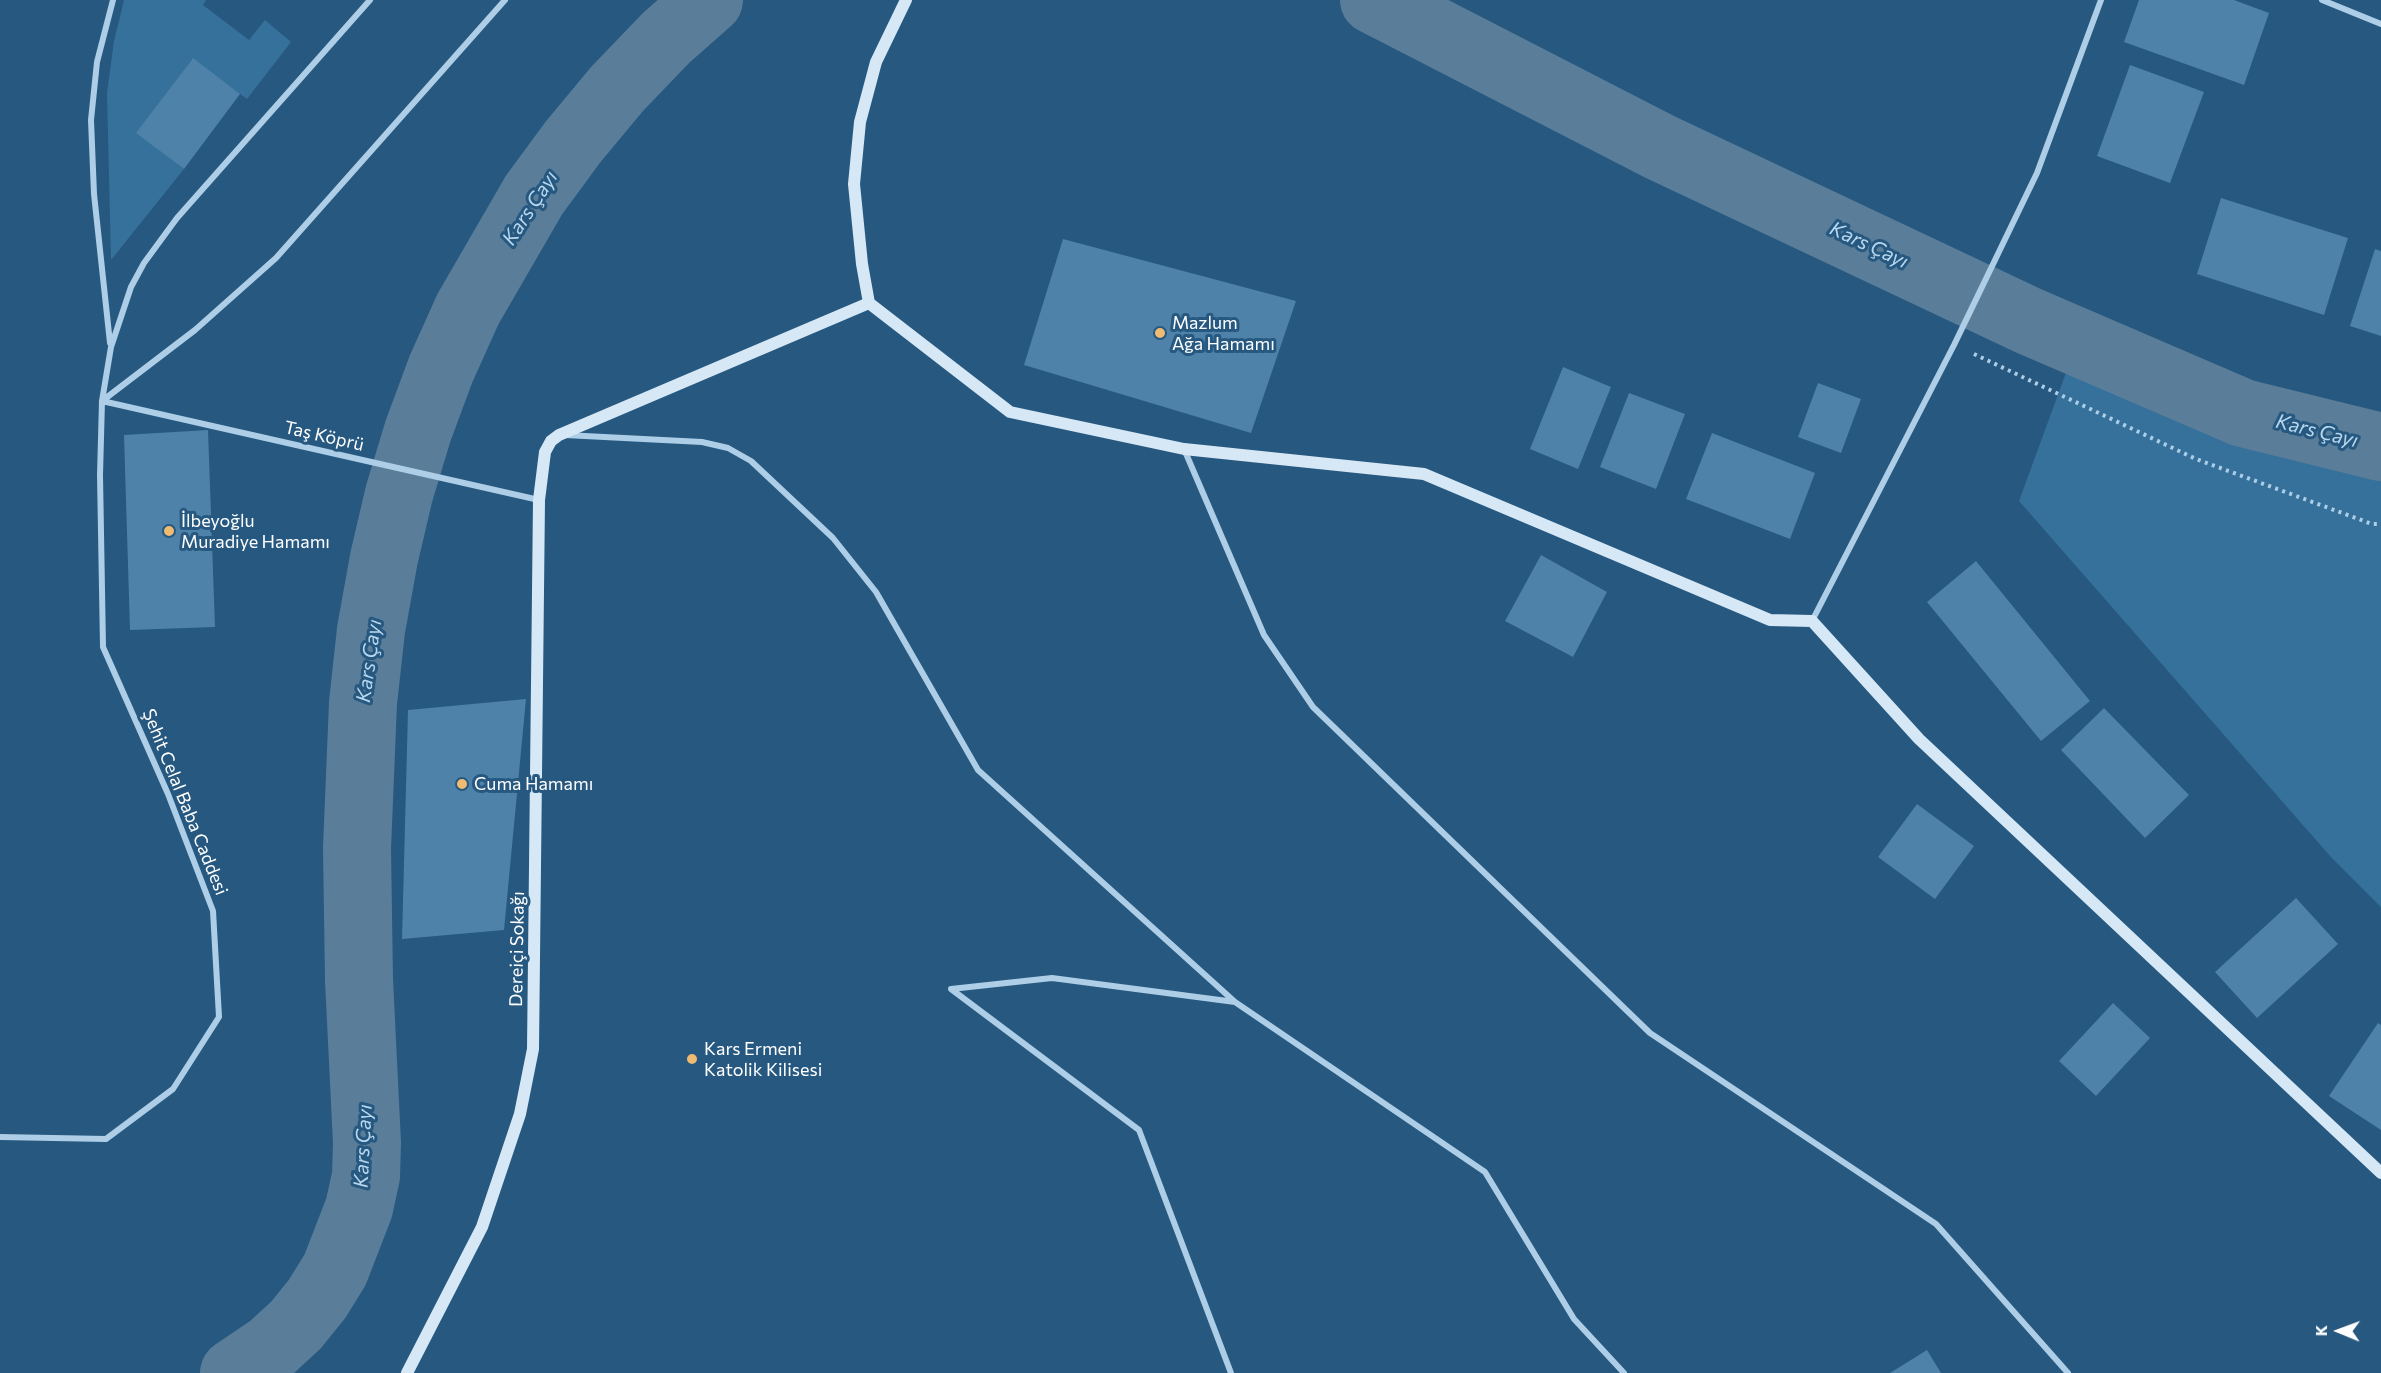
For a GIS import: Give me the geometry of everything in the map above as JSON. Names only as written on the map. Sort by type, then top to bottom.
[{"type":"street","points":[[111,347],[94,194],[91,120],[97,62],[114,0]]},
{"type":"street","points":[[111,347],[131,287],[144,263],[177,218],[370,0]]},
{"type":"street","points":[[102,401],[195,330],[276,258],[506,0]]},
{"type":"street","points":[[906,0],[876,62],[860,122],[854,184],[862,264],[869,303],[1010,412],[1184,449],[1424,474],[1770,620],[1812,621],[1919,740],[2381,1173]]},
{"type":"street","points":[[1812,621],[1954,345],[2037,173],[2101,0]]},
{"type":"street","points":[[2322,0],[2381,24]]},
{"type":"street","points":[[559,435],[869,303]]},
{"type":"street","name":"Şehit Celal Baba Caddesi","points":[[0,1137],[106,1139],[173,1089],[219,1017],[213,910],[168,794],[102,646],[100,475],[102,401],[111,347]]},
{"type":"street","name":"Taş Köprü","points":[[102,401],[539,500]]},
{"type":"street","points":[[559,435],[702,442],[728,448],[751,461],[833,538],[876,592],[978,770],[1235,1002],[1485,1173],[1574,1319],[1624,1373]]},
{"type":"street","name":"Dereiçi Sokağı","points":[[407,1373],[482,1227],[520,1114],[533,1048],[539,500],[545,452],[551,441],[559,435]]},
{"type":"street","points":[[1184,449],[1264,634],[1313,707],[1650,1033],[1936,1224],[2068,1373]]},
{"type":"street","points":[[1231,1373],[1139,1130],[951,989],[1052,978],[1235,1002]]},
{"type":"path","points":[[1954,345],[2196,459],[2372,524],[2381,524]]},
{"type":"shaded area","points":[[124,0],[206,0],[203,5],[249,40],[265,20],[291,42],[247,99],[192,59],[137,133],[184,169],[111,260],[107,93],[114,41]]},
{"type":"shaded area","points":[[2067,370],[2248,447],[2381,478],[2381,907],[2330,856],[2019,501]]},
{"type":"building","points":[[2139,0],[2234,0],[2269,13],[2244,85],[2124,42]]},
{"type":"building","points":[[193,58],[240,94],[184,169],[136,133]]},
{"type":"building","points":[[2130,65],[2204,92],[2170,183],[2097,156]]},
{"type":"building","points":[[2221,198],[2348,238],[2324,315],[2197,274]]},
{"type":"building","name":"Mazlum Ağa Hamamı","points":[[1063,239],[1296,301],[1251,433],[1024,365]]},
{"type":"building","points":[[2375,249],[2381,251],[2381,336],[2350,326]]},
{"type":"building","points":[[1563,367],[1611,387],[1578,469],[1530,449]]},
{"type":"building","points":[[1818,383],[1861,399],[1841,453],[1798,437]]},
{"type":"building","points":[[1629,393],[1685,414],[1656,489],[1600,467]]},
{"type":"building","name":"İlbeyoğlu Muradiye Hamamı","points":[[208,430],[215,627],[130,630],[124,435]]},
{"type":"building","points":[[1712,433],[1815,473],[1790,539],[1686,499]]},
{"type":"building","points":[[1541,555],[1607,592],[1573,657],[1505,621]]},
{"type":"building","points":[[1976,561],[2090,701],[2041,741],[1927,602]]},
{"type":"building","name":"Cuma Hamamı","points":[[526,699],[504,930],[402,939],[408,710]]},
{"type":"building","points":[[2104,708],[2189,795],[2145,838],[2061,750]]},
{"type":"building","points":[[1917,804],[1974,846],[1935,899],[1878,857]]},
{"type":"building","points":[[2296,898],[2338,944],[2257,1018],[2215,972]]},
{"type":"building","points":[[2113,1003],[2150,1038],[2096,1096],[2059,1061]]},
{"type":"building","points":[[2378,1023],[2381,1025],[2381,1130],[2329,1096]]},
{"type":"building","points":[[1927,1350],[1941,1373],[1890,1373]]},
{"type":"waterway","name":"Kars Çayı","points":[[234,1373],[271,1348],[296,1325],[317,1299],[335,1270],[359,1208],[366,1176],[367,1143],[359,980],[357,848],[363,703],[371,630],[384,558],[399,494],[418,431],[441,369],[468,309],[534,195],[573,142],[617,89],[666,38],[709,0]]},
{"type":"waterway","name":"Kars Çayı","points":[[1374,0],[1660,147],[2029,321],[2243,413],[2381,447]]},
{"type":"place","name":"Mazlum Ağa Hamamı","points":[[1160,333]]},
{"type":"place","name":"İlbeyoğlu Muradiye Hamamı","points":[[169,531]]},
{"type":"place","name":"Cuma Hamamı","points":[[462,784]]},
{"type":"place","name":"Kars Ermeni Katolik Kilisesi","points":[[692,1059]]}]
